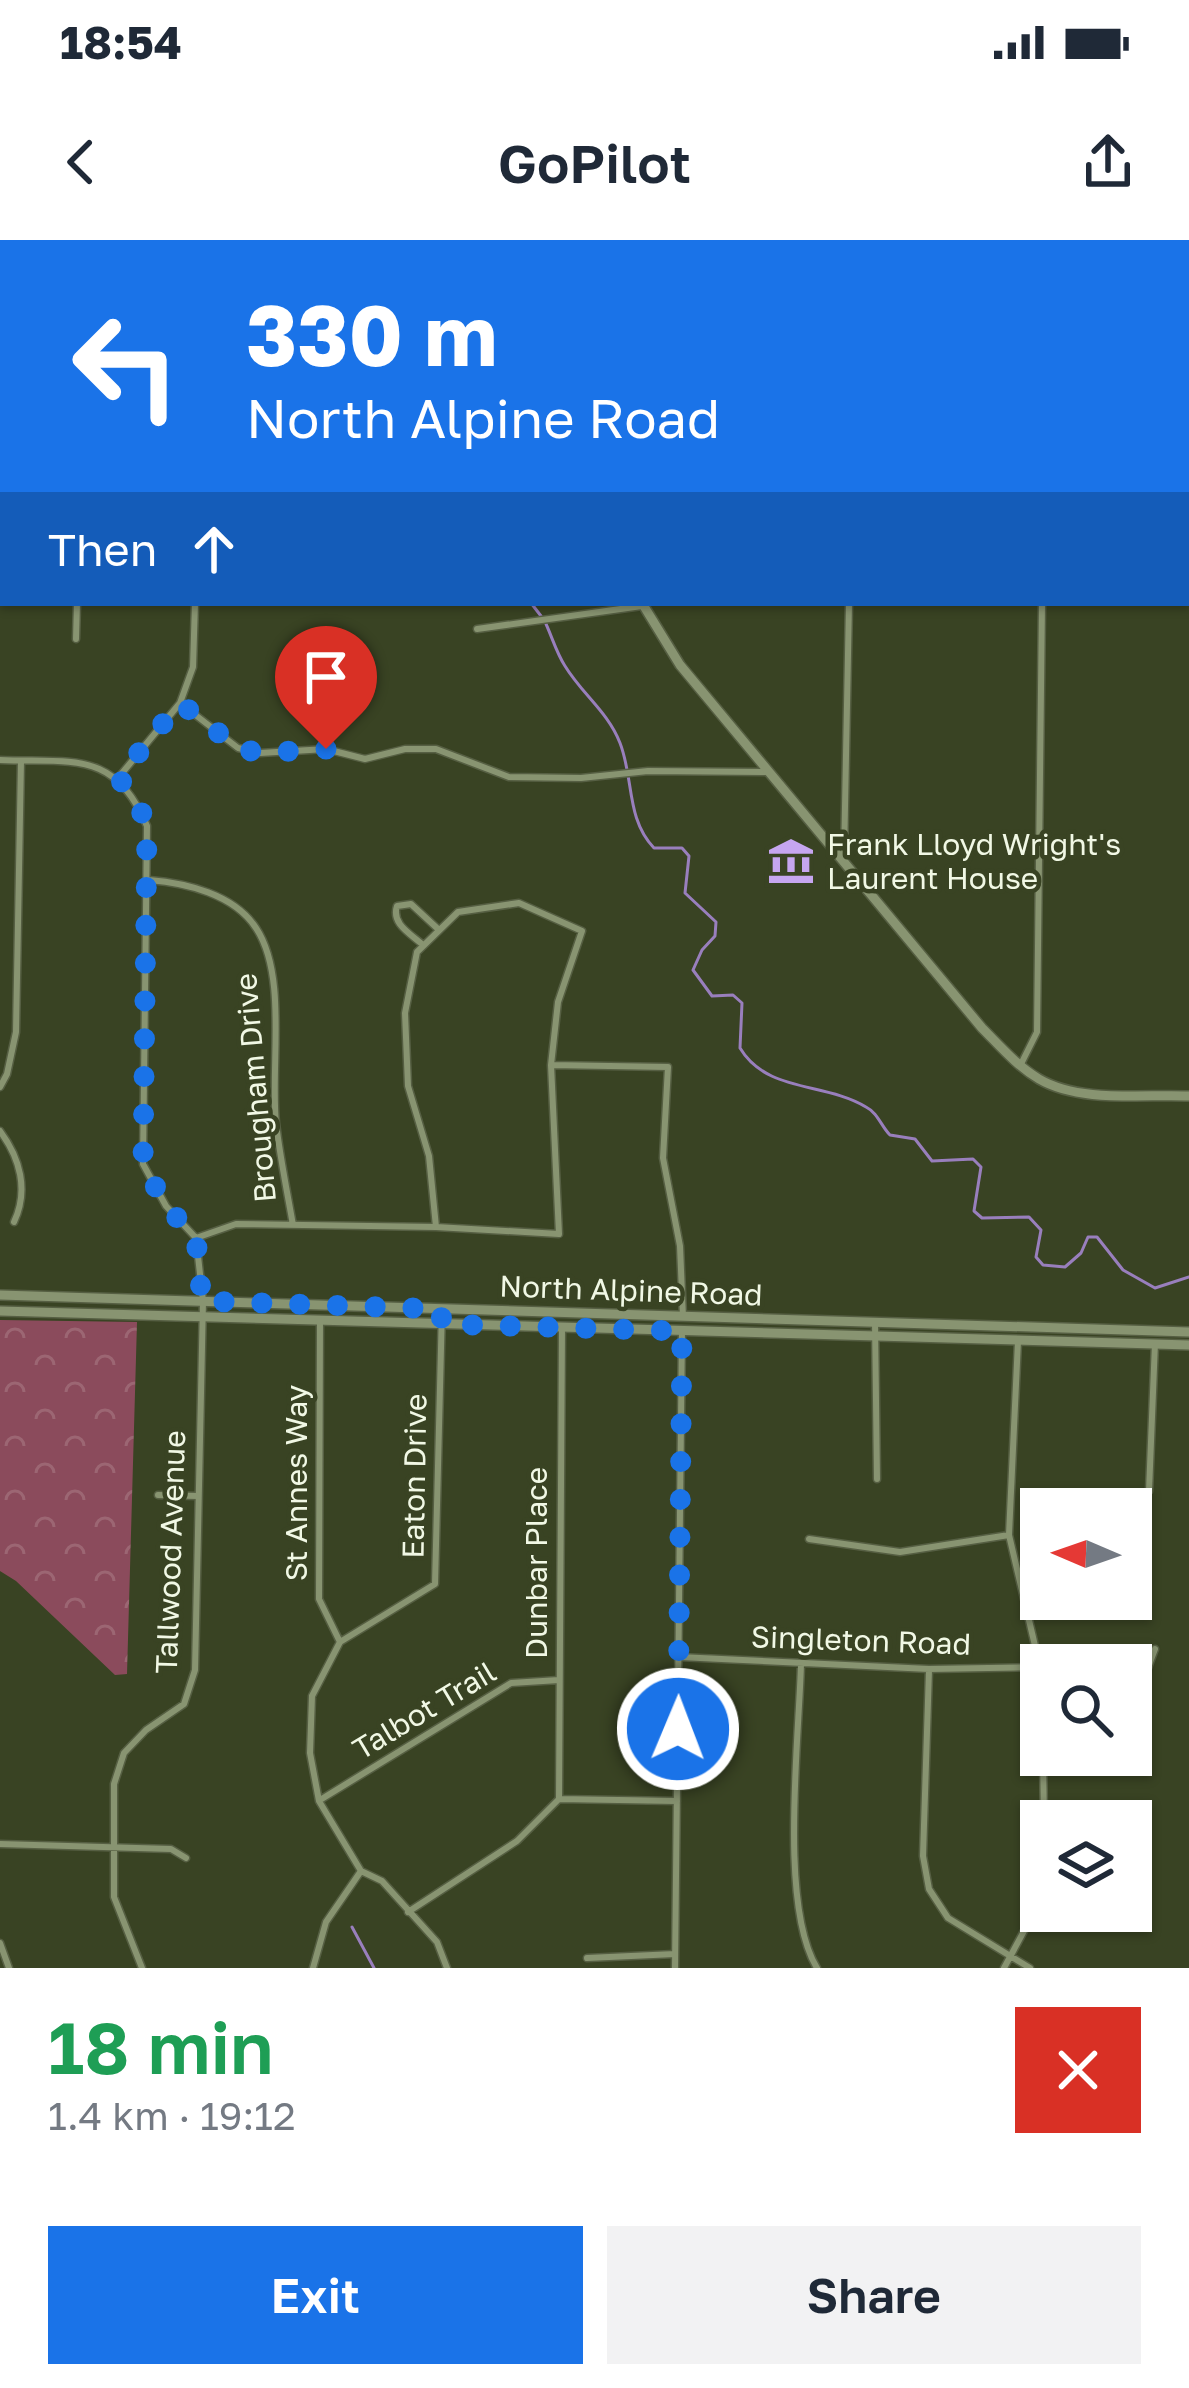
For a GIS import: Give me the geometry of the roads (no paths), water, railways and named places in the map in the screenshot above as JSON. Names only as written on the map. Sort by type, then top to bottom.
[{"type":"main road","points":[[643,606],[680,665],[982,1028],[1020,1066],[1068,1090],[1189,1096]]},
{"type":"main road","name":"North Alpine Road","points":[[0,1295],[1189,1332]]},
{"type":"main road","name":"North Alpine Road","points":[[0,1310],[1189,1345]]},
{"type":"street","points":[[76,639],[77,606]]},
{"type":"street","points":[[118,778],[180,703],[193,667],[195,606]]},
{"type":"street","points":[[477,629],[629,606]]},
{"type":"street","points":[[844,858],[849,606]]},
{"type":"street","points":[[1020,1066],[1037,1032],[1042,606]]},
{"type":"street","points":[[180,703],[238,748],[260,753],[326,749],[365,759],[405,749],[436,748],[509,777],[770,772]]},
{"type":"street","points":[[0,760],[88,763],[118,778],[135,796],[147,826],[143,1164],[166,1206],[196,1238],[236,1224],[559,1234],[551,1066],[558,1002],[582,932],[519,903],[458,912],[417,952],[405,1013],[408,1086],[429,1156],[436,1227]]},
{"type":"street","points":[[0,1087],[8,1074],[16,1032],[21,761]]},
{"type":"street","name":"Brougham Drive","points":[[147,880],[213,892],[256,926],[273,992],[276,1120],[293,1225]]},
{"type":"street","points":[[423,945],[399,924],[398,906],[412,904],[438,929]]},
{"type":"street","points":[[551,1066],[668,1067],[663,1159],[680,1246],[683,1316],[675,1968]]},
{"type":"street","points":[[0,1131],[15,1152],[22,1181],[21,1208],[14,1222]]},
{"type":"street","name":"Tallwood Avenue","points":[[142,1968],[114,1898],[114,1784],[124,1753],[146,1730],[184,1704],[195,1670],[202,1301],[196,1238]]},
{"type":"street","name":"Eaton Drive","points":[[340,1642],[435,1584],[442,1309]]},
{"type":"street","name":"St Annes Way","points":[[320,1320],[320,1599],[340,1642]]},
{"type":"street","points":[[874,1322],[877,1478]]},
{"type":"street","name":"Dunbar Place","points":[[559,1798],[562,1328]]},
{"type":"street","points":[[1018,1341],[1009,1535],[1035,1644]]},
{"type":"street","points":[[1149,1488],[1155,1343]]},
{"type":"street","points":[[158,1495],[197,1496]]},
{"type":"street","points":[[809,1539],[900,1552],[1009,1535]]},
{"type":"street","points":[[340,1642],[312,1696],[310,1753],[319,1801],[361,1870],[382,1881],[437,1942],[447,1968]]},
{"type":"street","points":[[1152,1657],[1155,1649]]},
{"type":"street","name":"Singleton Road","points":[[679,1657],[929,1669],[1020,1667]]},
{"type":"street","points":[[801,1664],[795,1871],[804,1948],[817,1968]]},
{"type":"street","points":[[929,1669],[923,1856],[929,1889],[948,1918],[1030,1968]]},
{"type":"street","name":"Talbot Trail","points":[[319,1801],[511,1683],[559,1680]]},
{"type":"street","points":[[408,1912],[517,1841],[559,1798],[677,1801]]},
{"type":"street","points":[[0,1844],[172,1849],[186,1858]]},
{"type":"street","points":[[313,1968],[326,1922],[361,1870]]},
{"type":"street","points":[[1004,1968],[1024,1932]]},
{"type":"street","points":[[0,1943],[9,1968]]},
{"type":"street","points":[[586,1958],[675,1954]]},
{"type":"waterway","points":[[533,606],[541,616]]},
{"type":"waterway","points":[[546,624],[565,666],[615,732],[645,837],[654,848],[682,848],[689,856],[685,893],[716,922],[715,936],[693,970],[712,996],[733,995],[742,1003],[740,1048],[751,1062],[781,1080],[866,1107],[890,1135],[915,1139],[932,1161],[973,1159],[981,1167],[974,1211],[982,1218],[1029,1217],[1041,1230],[1036,1257],[1043,1265],[1065,1267],[1081,1253],[1088,1237],[1097,1237],[1123,1270],[1155,1288],[1189,1277]]},
{"type":"waterway","points":[[352,1927],[374,1968]]},
{"type":"place","name":"Frank Lloyd Wright's Laurent House","points":[[791,861]]}]
